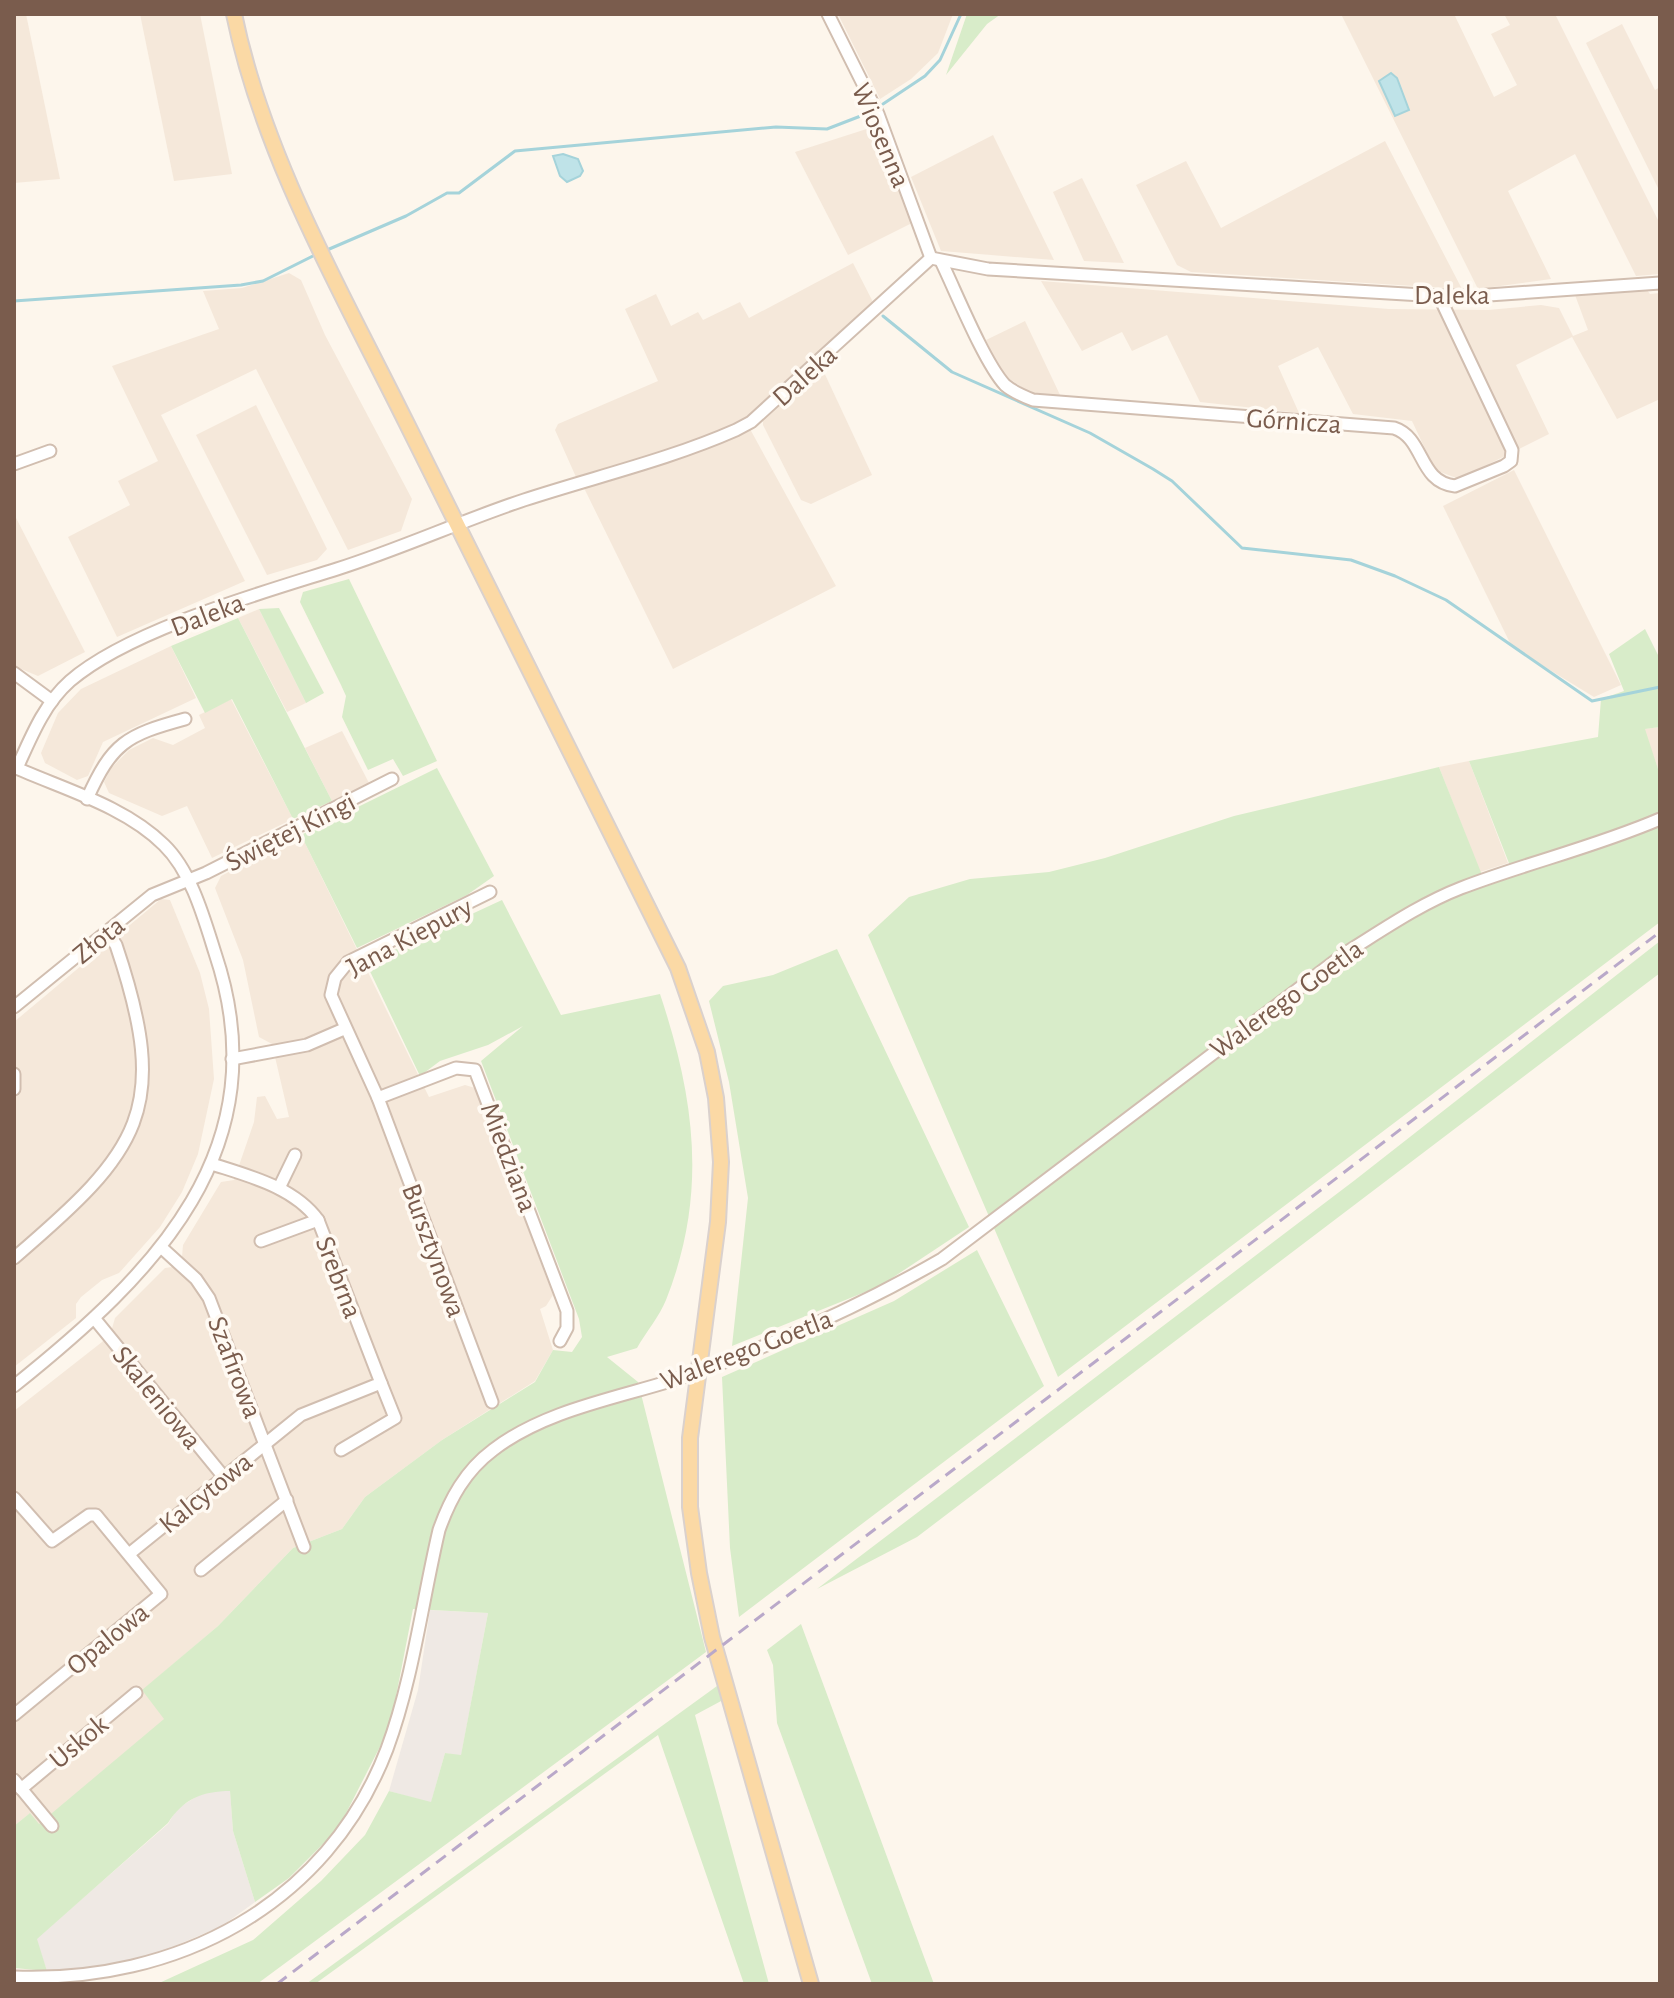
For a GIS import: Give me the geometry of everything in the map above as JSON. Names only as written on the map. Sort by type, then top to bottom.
[{"type":"main road","points":[[234,14],[246,74],[267,131],[678,968],[707,1052],[716,1098],[721,1191],[697,1372],[689,1480],[699,1573],[712,1637],[811,1984]]},
{"type":"street","name":"Wiosenna","points":[[828,14],[878,114],[936,260]]},
{"type":"street","name":"Daleka","points":[[16,768],[52,701],[85,670],[161,632],[458,525],[483,513],[736,430],[751,422],[936,260],[988,269],[1439,296],[1660,283]]},
{"type":"street","name":"Górnicza","points":[[936,260],[998,376],[1024,397],[1394,428],[1410,438],[1432,477],[1455,486],[1504,466],[1512,454],[1439,296]]},
{"type":"street","points":[[14,464],[50,451]]},
{"type":"street","points":[[14,673],[52,701]]},
{"type":"street","points":[[87,799],[106,759],[115,748],[154,728],[185,719]]},
{"type":"street","points":[[14,1386],[94,1318],[162,1248],[191,1206],[212,1164],[225,1120],[232,1059],[221,970],[187,880],[170,851],[148,831],[87,799],[16,768]]},
{"type":"street","name":"Świętej Kingi","points":[[187,880],[392,779]]},
{"type":"street","name":"Walerego Goetla","points":[[14,1977],[77,1977],[153,1963],[222,1935],[272,1901],[345,1830],[372,1781],[397,1719],[439,1530],[449,1503],[473,1467],[493,1450],[534,1427],[697,1372],[871,1300],[942,1259],[1335,961],[1401,918],[1459,889],[1625,834],[1660,819]]},
{"type":"street","name":"Złota","points":[[14,1007],[152,895],[187,880]]},
{"type":"street","name":"Jana Kiepury","points":[[378,1098],[331,995],[335,978],[348,962],[490,892]]},
{"type":"street","points":[[14,1258],[80,1201],[112,1166],[134,1125],[143,1072],[143,1036],[116,945],[107,932]]},
{"type":"street","points":[[232,1059],[285,1051],[344,1029]]},
{"type":"street","name":"Miedziana","points":[[378,1098],[456,1068],[475,1070],[567,1311],[567,1328],[560,1341]]},
{"type":"street","points":[[14,1074],[14,1089]]},
{"type":"street","name":"Bursztynowa","points":[[378,1098],[492,1402]]},
{"type":"street","points":[[279,1188],[295,1155]]},
{"type":"street","name":"Srebrna","points":[[212,1164],[299,1198],[318,1220],[395,1418],[341,1450]]},
{"type":"street","points":[[261,1241],[318,1220]]},
{"type":"street","name":"Szafirowa","points":[[162,1248],[196,1279],[209,1298],[304,1547]]},
{"type":"street","name":"Skaleniowa","points":[[94,1318],[223,1476]]},
{"type":"street","name":"Kalcytowa","points":[[129,1554],[296,1418],[381,1383]]},
{"type":"street","points":[[14,1498],[49,1539],[56,1540],[93,1514],[129,1554]]},
{"type":"street","points":[[201,1570],[287,1500]]},
{"type":"street","name":"Opalowa","points":[[14,1715],[161,1594],[129,1554]]},
{"type":"street","name":"Uskok","points":[[17,1784],[136,1693]]},
{"type":"street","points":[[17,1784],[52,1826]]},
{"type":"shaded area","points":[[14,14],[26,14],[60,179],[14,183]]},
{"type":"shaded area","points":[[140,14],[200,14],[232,174],[174,181]]},
{"type":"shaded area","points":[[838,14],[953,14],[938,53],[911,79],[880,99]]},
{"type":"shaded area","points":[[1341,14],[1454,14],[1494,97],[1517,85],[1491,34],[1510,25],[1504,14],[1555,14],[1660,224],[1660,274],[1636,276],[1575,154],[1508,191],[1551,279],[1478,289]]},
{"type":"shaded area","points":[[1622,24],[1655,90],[1660,87],[1660,192],[1586,43]]},
{"type":"shaded area","points":[[879,125],[912,223],[848,255],[795,152]]},
{"type":"shaded area","points":[[993,135],[1054,260],[941,251],[911,177]]},
{"type":"shaded area","points":[[1385,141],[1462,289],[1191,272],[1177,265],[1136,185],[1186,161],[1221,228]]},
{"type":"shaded area","points":[[1082,178],[1124,263],[1084,261],[1053,192]]},
{"type":"shaded area","points":[[853,263],[874,304],[749,418],[697,442],[576,477],[555,430],[558,424],[658,381],[625,309],[656,294],[671,326],[698,312],[703,320],[740,302],[749,318]]},
{"type":"shaded area","points":[[289,273],[301,280],[325,335],[412,499],[401,531],[348,550],[256,369],[161,415],[245,581],[117,637],[68,537],[130,505],[118,481],[158,461],[112,366],[219,329],[203,291],[242,288]]},
{"type":"shaded area","points":[[1041,281],[1389,309],[1488,310],[1541,305],[1559,308],[1573,336],[1588,330],[1575,295],[1647,290],[1650,294],[1660,293],[1660,399],[1617,419],[1572,337],[1516,365],[1549,434],[1459,479],[1435,470],[1412,421],[1353,414],[1318,347],[1278,366],[1299,413],[1200,402],[1167,335],[1132,351],[1122,332],[1082,351]]},
{"type":"shaded area","points":[[1025,321],[1061,397],[1030,393],[1001,373],[986,340]]},
{"type":"shaded area","points":[[822,368],[872,475],[811,504],[801,500],[763,425],[763,416]]},
{"type":"shaded area","points":[[256,405],[327,549],[317,560],[267,575],[196,435]]},
{"type":"shaded area","points":[[750,429],[836,586],[673,669],[584,488],[735,437]]},
{"type":"shaded area","points":[[1514,470],[1621,685],[1594,697],[1512,647],[1443,506]]},
{"type":"shaded area","points":[[14,514],[85,652],[38,676],[14,666]]},
{"type":"shaded area","points":[[259,609],[306,703],[287,712],[238,618]]},
{"type":"shaded area","points":[[171,646],[196,698],[103,742],[88,776],[77,780],[45,763],[41,753],[58,713],[81,689]]},
{"type":"shaded area","points":[[231,699],[293,819],[212,858],[187,806],[162,816],[109,793],[104,782],[111,768],[129,750],[153,738],[173,745],[205,728],[199,715]]},
{"type":"shaded area","points":[[1660,727],[1660,775],[1644,729]]},
{"type":"shaded area","points":[[342,731],[369,783],[332,801],[305,748]]},
{"type":"shaded area","points":[[1469,761],[1508,863],[1480,872],[1439,767]]},
{"type":"shaded area","points":[[301,835],[429,1097],[465,1085],[475,1088],[553,1295],[540,1309],[553,1350],[535,1381],[442,1440],[365,1497],[342,1529],[293,1548],[218,1626],[143,1690],[165,1719],[39,1825],[29,1814],[14,1826],[14,1411],[102,1342],[111,1332],[115,1318],[165,1268],[172,1267],[182,1257],[183,1245],[221,1182],[234,1180],[254,1122],[257,1097],[265,1096],[277,1119],[289,1117],[272,1044],[259,1037],[243,960],[215,888],[221,876]]},
{"type":"shaded area","points":[[161,899],[170,900],[200,973],[209,1009],[214,1079],[198,1154],[182,1192],[160,1227],[119,1273],[102,1280],[81,1297],[76,1304],[76,1318],[14,1367],[14,1022]]},
{"type":"shaded area","points":[[430,1610],[488,1613],[461,1756],[445,1753],[431,1803],[389,1791],[418,1690]]},
{"type":"shaded area","points":[[230,1790],[233,1831],[255,1902],[222,1926],[151,1956],[104,1967],[47,1971],[36,1939],[168,1824],[177,1809],[205,1791]]},
{"type":"green space","points":[[967,14],[1001,14],[987,24],[946,75]]},
{"type":"green space","points":[[349,579],[437,761],[403,776],[393,759],[368,770],[342,717],[346,696],[300,602],[303,592]]},
{"type":"green space","points":[[279,608],[324,693],[306,703],[259,609]]},
{"type":"green space","points":[[238,618],[332,801],[293,819],[232,699],[205,713],[171,646]]},
{"type":"green space","points":[[1645,629],[1660,659],[1660,727],[1645,729],[1660,775],[1660,922],[1058,1377],[868,935],[909,897],[970,879],[1049,872],[1105,858],[1234,816],[1439,767],[1486,885],[1514,876],[1469,761],[1598,737],[1601,699],[1624,691],[1609,654]]},
{"type":"green space","points":[[437,768],[494,876],[467,895],[357,948],[301,835]]},
{"type":"green space","points":[[502,900],[561,1015],[660,994],[672,1033],[682,1071],[692,1147],[688,1222],[679,1261],[660,1312],[637,1348],[607,1357],[638,1382],[706,1652],[257,1984],[157,1984],[253,1940],[321,1881],[365,1835],[389,1791],[431,1802],[445,1753],[461,1755],[488,1613],[413,1609],[390,1727],[338,1829],[289,1878],[255,1902],[233,1831],[230,1791],[202,1795],[180,1808],[168,1823],[37,1939],[47,1971],[14,1968],[14,1826],[30,1813],[39,1824],[164,1719],[142,1690],[218,1626],[293,1548],[342,1529],[365,1497],[442,1440],[535,1382],[553,1350],[572,1352],[582,1337],[579,1319],[481,1061],[523,1026],[488,1045],[440,1061],[420,1076],[366,963]]},
{"type":"green space","points":[[1660,941],[1660,973],[917,1537],[817,1589],[1355,1180]]},
{"type":"green space","points":[[837,949],[969,1227],[880,1286],[732,1346],[748,1198],[729,1082],[709,1001],[723,986],[773,975]]},
{"type":"green space","points":[[977,1250],[1044,1386],[739,1617],[730,1548],[722,1377],[894,1301]]},
{"type":"green space","points":[[801,1624],[934,1984],[872,1984],[777,1723],[773,1665],[767,1650]]},
{"type":"green space","points":[[717,1686],[723,1700],[695,1715],[769,1984],[744,1984],[658,1735],[315,1984],[306,1984]]},
{"type":"water","points":[[1391,73],[1397,78],[1409,110],[1395,116],[1379,81]]},
{"type":"water","points":[[563,154],[578,159],[583,171],[580,176],[567,182],[560,176],[553,156]]},
{"type":"waterway","points":[[883,104],[925,76],[940,60],[961,14]]},
{"type":"waterway","points":[[327,250],[406,216],[447,193],[459,193],[515,151],[776,127],[827,129],[871,112]]},
{"type":"waterway","points":[[14,301],[241,285],[263,281],[315,255]]},
{"type":"waterway","points":[[883,316],[952,372],[1090,433],[1172,481],[1242,548],[1351,560],[1395,576],[1446,600],[1592,701],[1660,687]]},
{"type":"railway","points":[[277,1984],[1660,932]]}]
